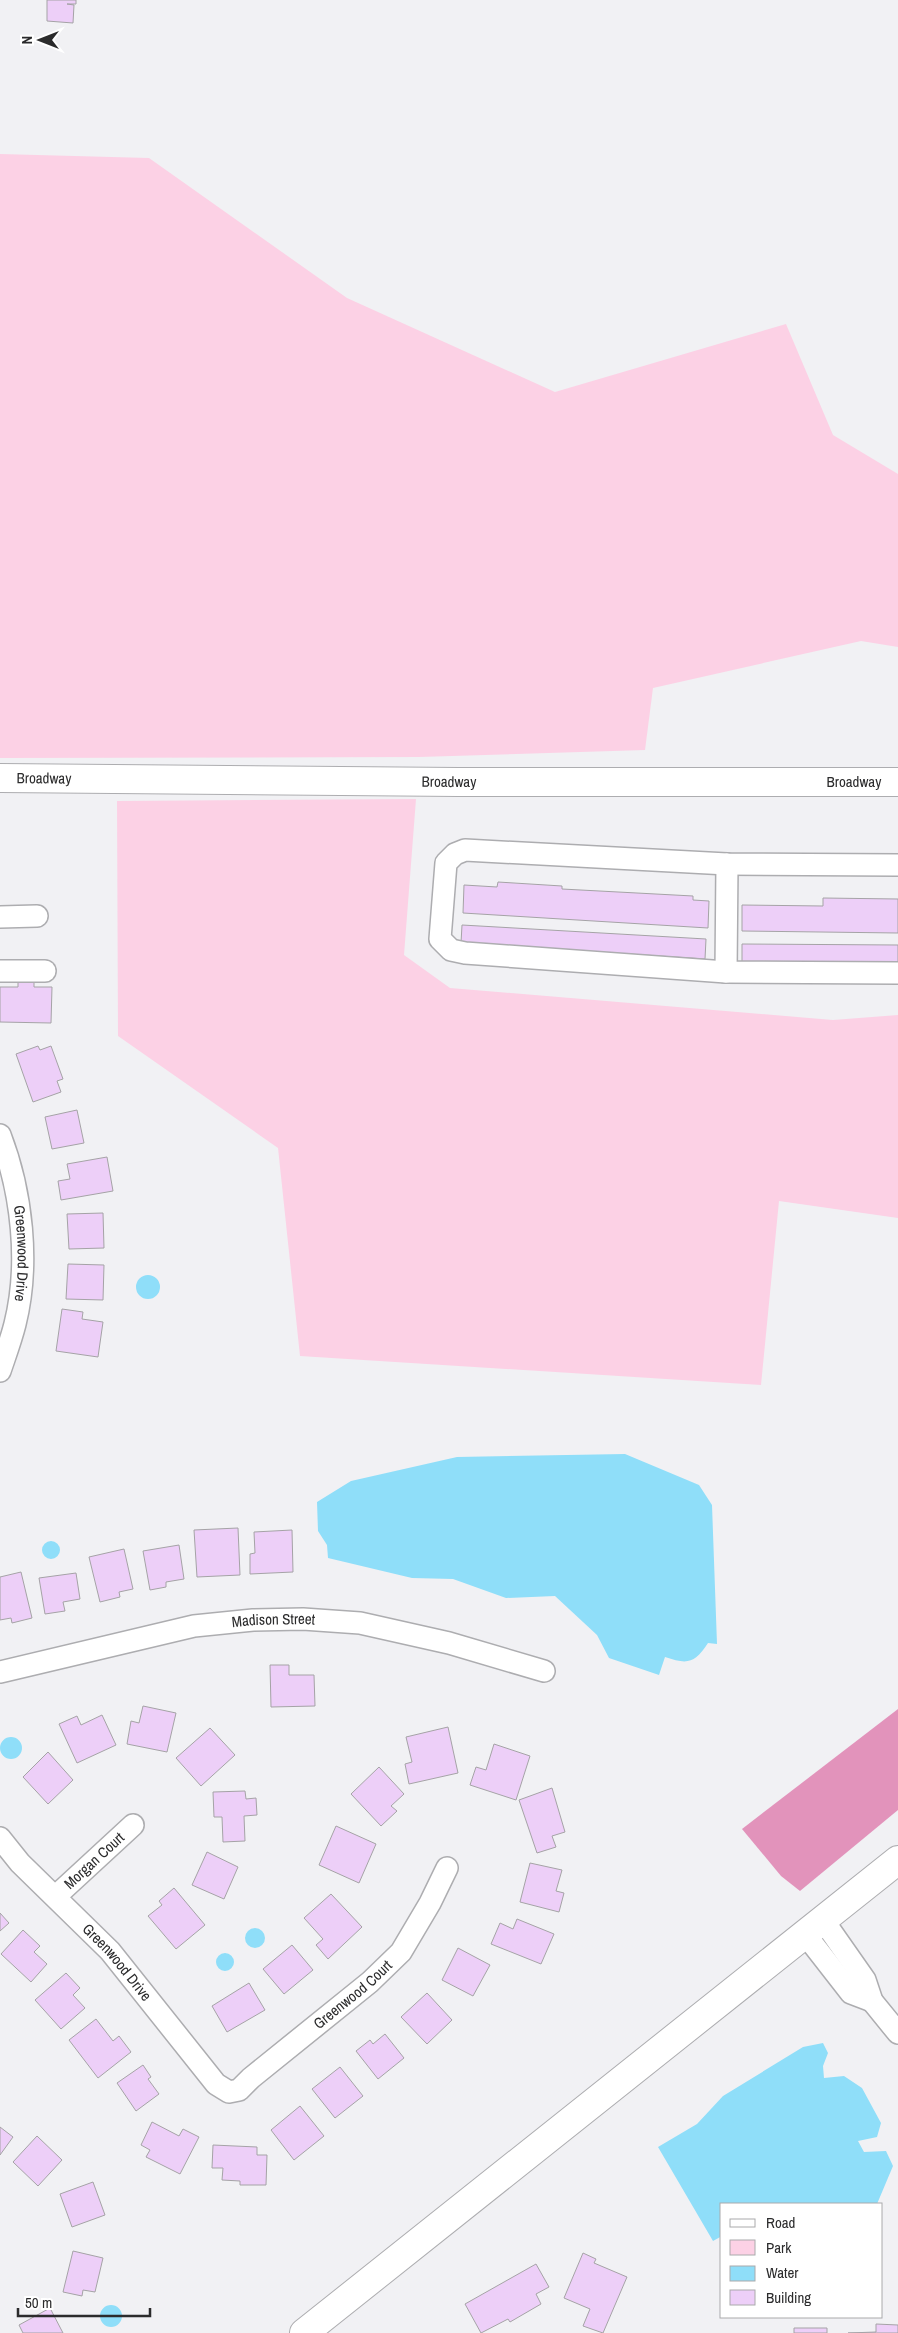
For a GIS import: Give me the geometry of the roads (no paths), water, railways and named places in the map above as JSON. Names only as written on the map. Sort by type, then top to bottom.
[{"type":"main road","name":"Broadway","points":[[0,778],[448,782],[898,782]]},
{"type":"main road","points":[[304,2333],[898,1860]]},
{"type":"street","points":[[898,865],[727,864],[466,850],[455,854],[446,863],[440,939],[451,950],[465,953],[726,972],[898,973]]},
{"type":"street","points":[[726,972],[727,864]]},
{"type":"street","points":[[0,917],[37,916]]},
{"type":"street","points":[[0,971],[45,971]]},
{"type":"street","name":"Greenwood Drive","points":[[0,1135],[8,1156],[22,1241],[21,1277],[15,1322],[0,1372]]},
{"type":"street","name":"Madison Street","points":[[0,1672],[194,1626],[253,1620],[303,1619],[360,1623],[449,1643],[544,1672]]},
{"type":"street","name":"Morgan Court","points":[[56,1896],[132,1825]]},
{"type":"street","name":"Greenwood Drive","points":[[0,1838],[20,1863],[56,1896],[110,1951],[216,2084],[229,2092]]},
{"type":"street","name":"Greenwood Court","points":[[229,2092],[239,2090],[251,2078],[370,1982],[401,1952],[430,1903],[447,1868]]},
{"type":"street","points":[[814,1927],[865,1980],[872,2001],[898,2033]]},
{"type":"water","points":[[143,1275],[153,1275],[160,1282],[160,1292],[153,1299],[143,1299],[136,1292],[136,1282]]},
{"type":"water","points":[[625,1454],[699,1485],[712,1505],[717,1644],[708,1643],[699,1655],[690,1660],[680,1661],[665,1657],[659,1675],[609,1658],[597,1635],[555,1596],[506,1598],[453,1579],[412,1578],[328,1558],[327,1545],[318,1531],[317,1502],[351,1481],[457,1457]]},
{"type":"water","points":[[47,1541],[55,1541],[60,1546],[58,1557],[47,1559],[42,1554],[42,1546]]},
{"type":"water","points":[[11,1737],[19,1740],[22,1748],[19,1756],[11,1759],[3,1756],[0,1748],[3,1740]]},
{"type":"water","points":[[255,1928],[262,1931],[265,1938],[262,1945],[255,1948],[248,1945],[245,1938],[248,1931]]},
{"type":"water","points":[[221,1953],[229,1953],[234,1958],[232,1969],[221,1971],[216,1966],[216,1958]]},
{"type":"water","points":[[823,2043],[828,2053],[823,2066],[824,2078],[844,2076],[862,2088],[881,2123],[877,2137],[858,2141],[864,2152],[886,2151],[893,2166],[877,2203],[720,2203],[720,2237],[713,2241],[658,2147],[697,2124],[723,2096],[803,2047]]},
{"type":"water","points":[[111,2305],[121,2312],[122,2316],[115,2326],[111,2327],[101,2320],[100,2316],[107,2306]]}]
